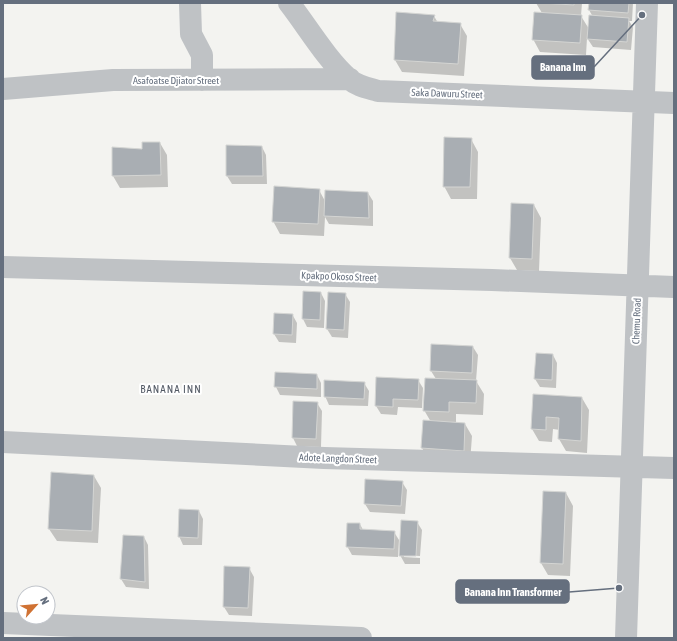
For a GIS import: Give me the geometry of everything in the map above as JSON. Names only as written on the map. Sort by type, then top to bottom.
[{"type":"street","points":[[190,3],[191,34],[202,55],[202,80]]},
{"type":"street","name":"Saka Dawuru Street","points":[[289,3],[336,65],[350,79],[362,86],[378,91],[644,102]]},
{"type":"street","name":"Chemu Road","points":[[626,638],[647,3]]},
{"type":"street","name":"Asafoatse Djiator Street","points":[[3,89],[112,80],[350,79]]},
{"type":"street","points":[[644,102],[674,103]]},
{"type":"street","name":"Kpakpo Okoso Street","points":[[3,267],[674,287]]},
{"type":"street","name":"Adote Langdon Street","points":[[3,442],[324,458],[552,466],[631,466],[674,468]]},
{"type":"street","points":[[6,623],[362,638]]},
{"type":"building","points":[[541,3],[574,3],[574,5]]},
{"type":"building","points":[[589,3],[629,3],[628,13],[588,10]]},
{"type":"building","points":[[396,12],[435,15],[433,21],[461,23],[458,64],[394,60]]},
{"type":"building","points":[[534,12],[582,15],[580,43],[532,40]]},
{"type":"building","points":[[589,15],[629,18],[627,42],[587,39]]},
{"type":"building","points":[[444,137],[472,138],[470,187],[443,187]]},
{"type":"building","points":[[142,142],[160,142],[161,175],[112,176],[112,147],[142,149]]},
{"type":"building","points":[[226,145],[262,146],[263,176],[226,176]]},
{"type":"building","points":[[274,186],[320,189],[318,224],[272,222]]},
{"type":"building","points":[[325,190],[368,192],[369,218],[324,216]]},
{"type":"building","points":[[511,203],[534,204],[532,259],[509,258]]},
{"type":"building","points":[[303,291],[321,292],[320,320],[302,319]]},
{"type":"building","points":[[328,292],[346,293],[344,330],[326,329]]},
{"type":"building","points":[[274,313],[293,314],[292,335],[273,334]]},
{"type":"building","points":[[431,344],[473,346],[472,373],[430,371]]},
{"type":"building","points":[[536,353],[553,354],[552,380],[534,379]]},
{"type":"building","points":[[275,372],[317,374],[317,389],[274,387]]},
{"type":"building","points":[[376,377],[419,379],[418,400],[393,399],[393,407],[375,406]]},
{"type":"building","points":[[425,378],[477,380],[476,403],[449,402],[449,412],[423,411]]},
{"type":"building","points":[[324,380],[365,382],[364,399],[324,397]]},
{"type":"building","points":[[533,394],[582,397],[581,441],[558,439],[559,418],[546,417],[546,430],[531,429]]},
{"type":"building","points":[[293,401],[318,402],[316,439],[292,438]]},
{"type":"building","points":[[423,420],[465,423],[464,451],[421,448]]},
{"type":"building","points":[[51,472],[94,475],[92,531],[48,529]]},
{"type":"building","points":[[365,479],[403,481],[401,506],[364,504]]},
{"type":"building","points":[[543,491],[566,492],[563,564],[540,563]]},
{"type":"building","points":[[179,509],[199,510],[198,538],[178,537]]},
{"type":"building","points":[[401,520],[418,521],[416,556],[399,556]]},
{"type":"building","points":[[347,523],[360,523],[360,529],[395,531],[394,549],[346,547]]},
{"type":"building","points":[[123,535],[144,536],[145,582],[120,579]]},
{"type":"building","points":[[224,566],[250,567],[248,608],[223,607]]},
{"type":"place","name":"Banana Inn","points":[[642,15]]},
{"type":"place","name":"Banana Inn Transformer","points":[[619,588]]},
{"type":"district","name":"BANANA INN","points":[[171,389]]}]
